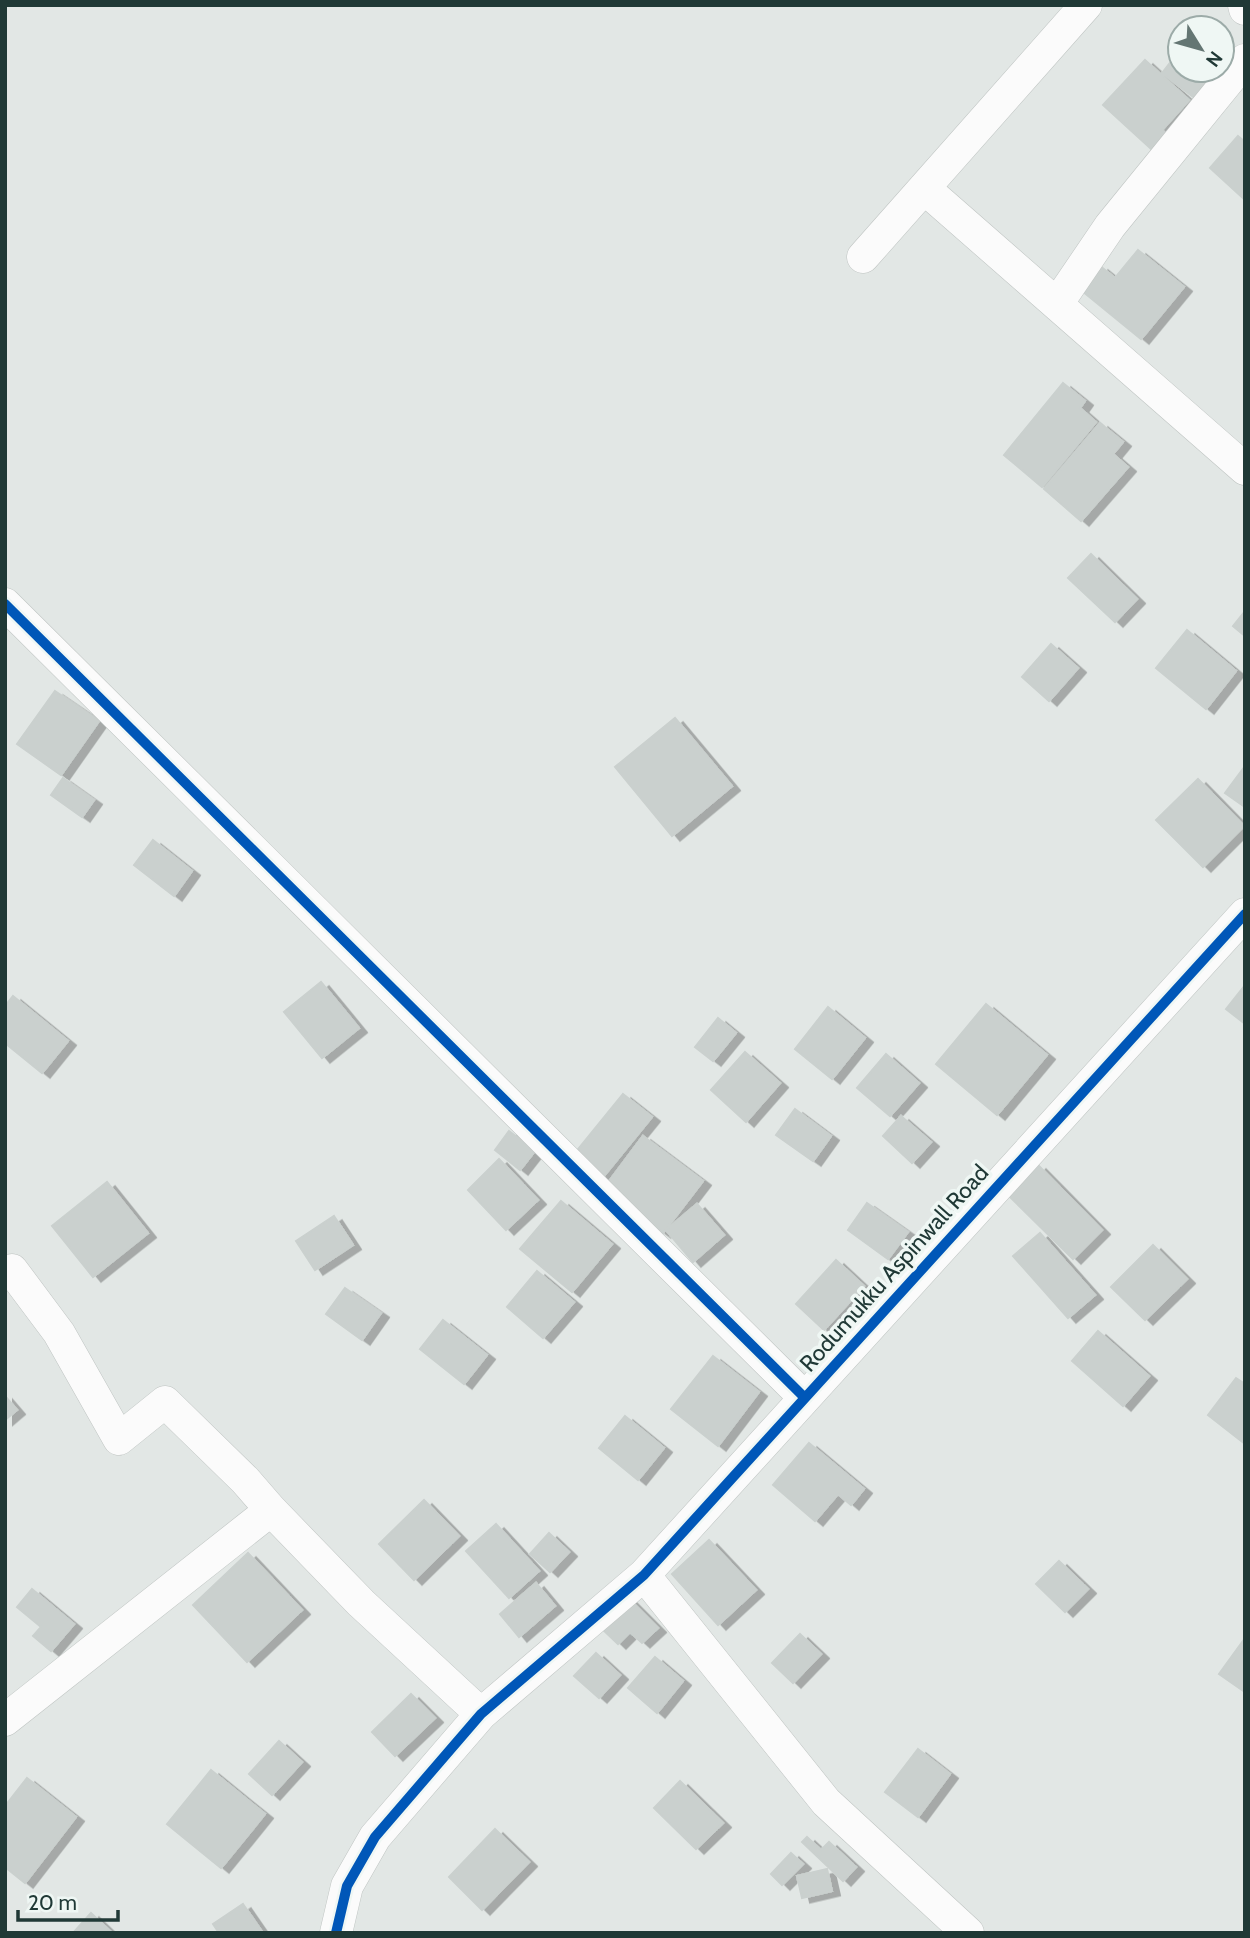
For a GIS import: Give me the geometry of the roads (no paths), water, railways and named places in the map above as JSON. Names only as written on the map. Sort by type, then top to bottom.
[{"type":"street","points":[[863,257],[1086,5]]},
{"type":"street","points":[[1057,304],[1110,226],[1245,60]]},
{"type":"street","points":[[924,188],[1245,469]]},
{"type":"street","points":[[5,604],[804,1397]]},
{"type":"street","name":"Rodumukku Aspinwall Road","points":[[336,1933],[347,1886],[375,1837],[481,1714],[644,1575],[1245,914]]},
{"type":"street","points":[[8,1270],[59,1333],[119,1439],[164,1402],[245,1480],[361,1602],[481,1714]]},
{"type":"street","points":[[5,1720],[271,1510]]},
{"type":"street","points":[[644,1575],[826,1802],[968,1933]]}]
